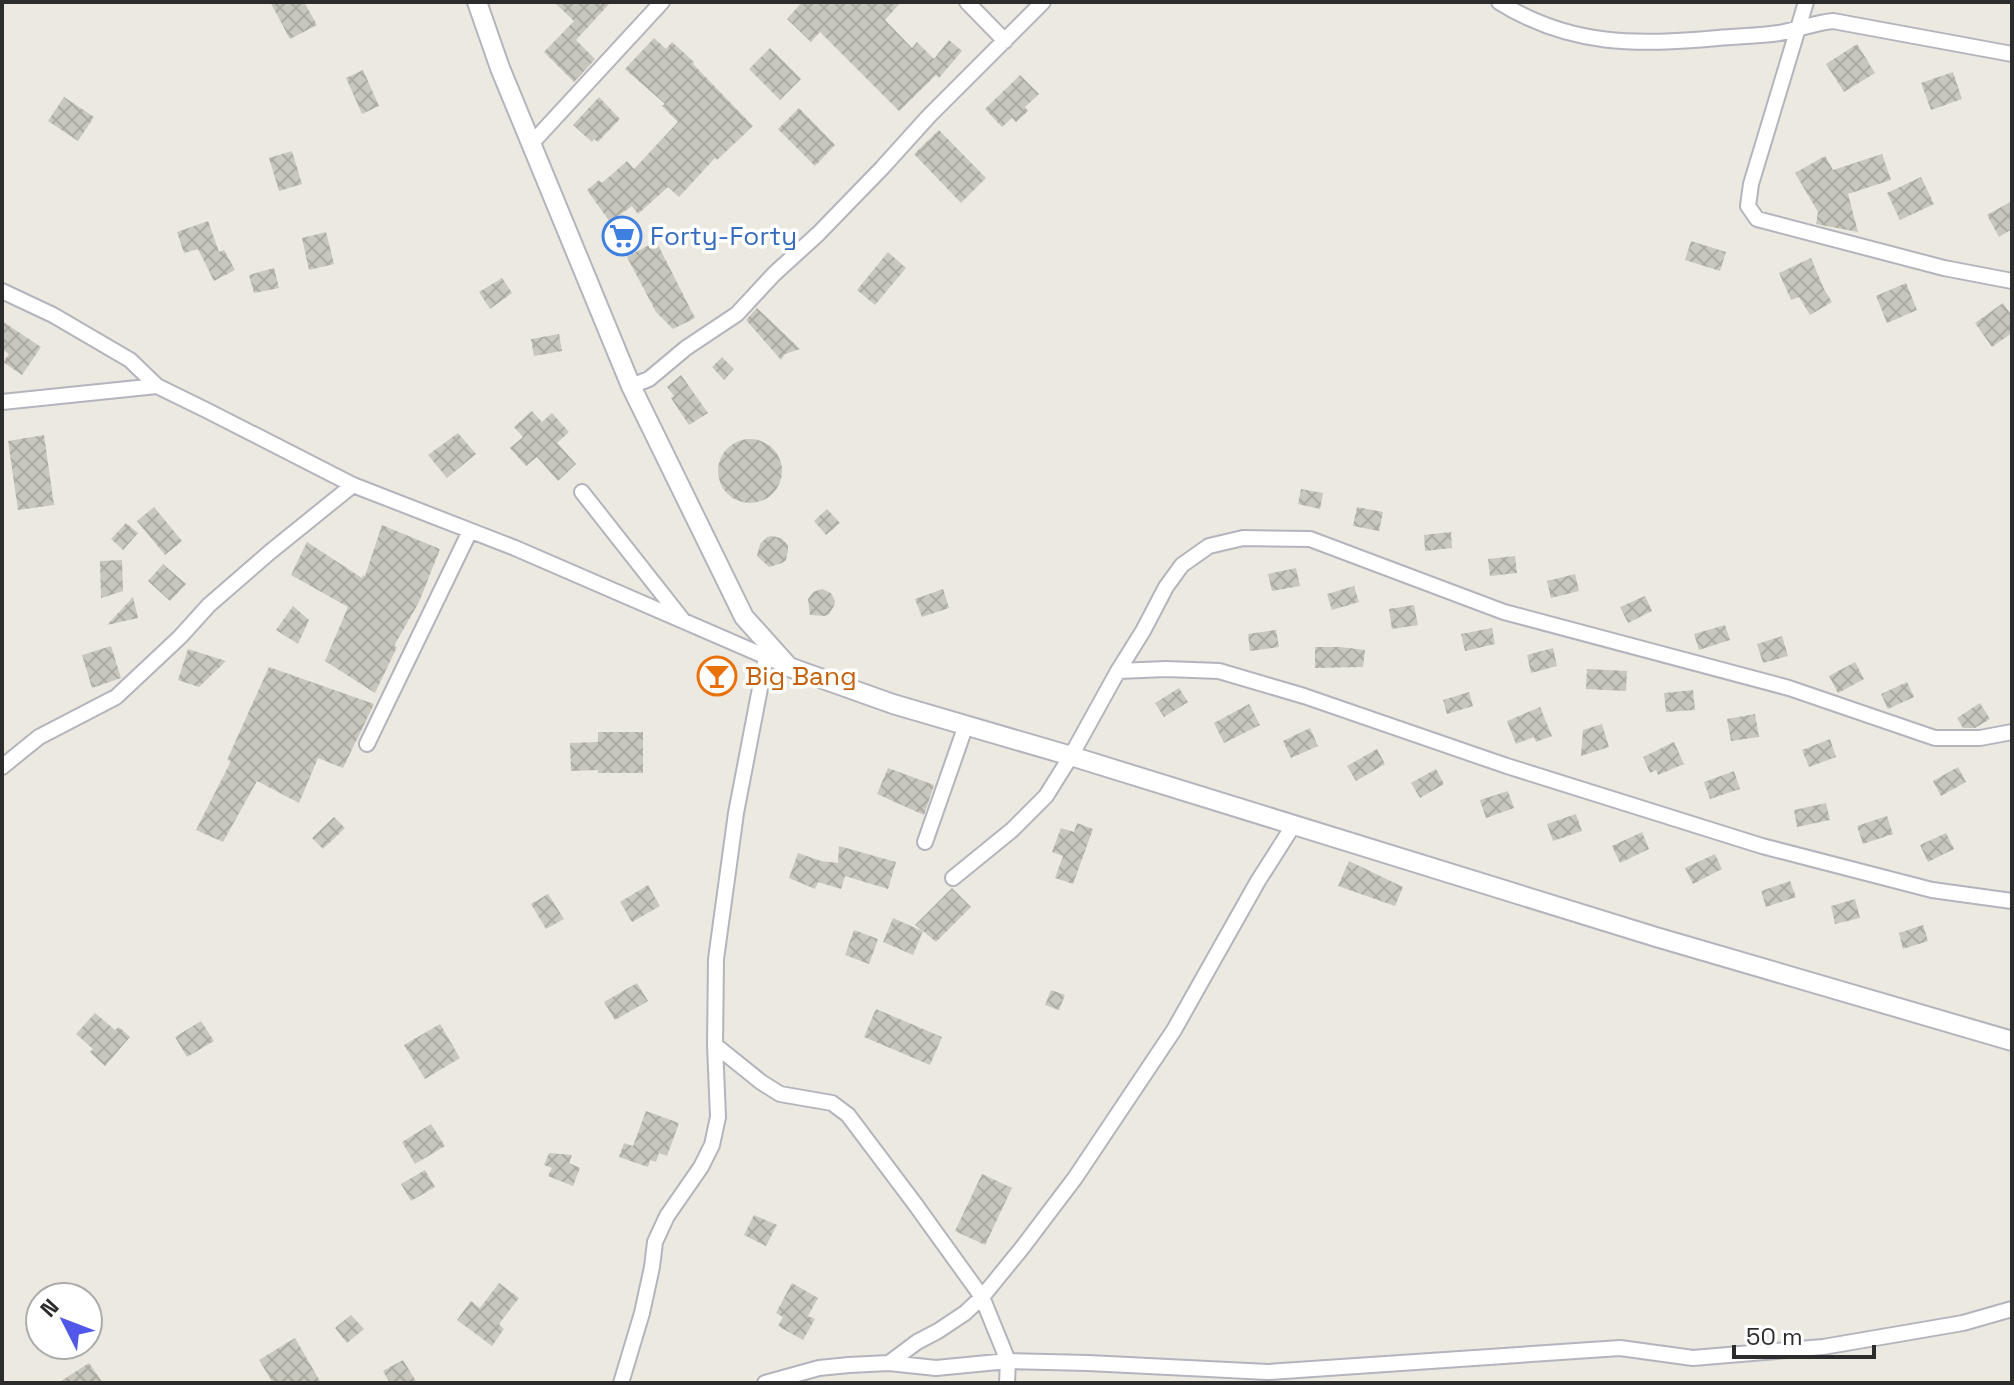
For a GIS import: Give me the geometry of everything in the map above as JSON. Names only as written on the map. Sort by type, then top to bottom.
[{"type":"street","points":[[477,2],[500,68],[631,386],[744,617],[789,667]]},
{"type":"street","points":[[531,144],[662,2]]},
{"type":"street","points":[[967,2],[1005,41]]},
{"type":"street","points":[[631,386],[649,379],[686,348],[737,314],[1043,2]]},
{"type":"street","points":[[1499,2],[1560,32],[1601,40],[1667,42],[1780,33],[1833,21],[2012,54]]},
{"type":"street","points":[[1806,2],[1751,184],[1748,206],[1757,219],[1944,268],[2012,281]]},
{"type":"street","points":[[2,291],[53,315],[130,360],[157,386],[353,485],[470,531],[789,667],[893,704],[1656,937],[2012,1041]]},
{"type":"street","points":[[2,402],[157,386]]},
{"type":"street","points":[[2,767],[39,737],[116,697],[209,605],[353,485]]},
{"type":"street","points":[[582,492],[685,622]]},
{"type":"street","points":[[367,744],[470,531]]},
{"type":"street","points":[[953,878],[1012,830],[1046,796],[1166,587],[1182,565],[1209,546],[1243,538],[1310,539],[1504,612],[1789,688],[1935,738],[1980,738],[2012,732]]},
{"type":"street","points":[[621,1383],[642,1313],[655,1242],[667,1216],[701,1167],[712,1145],[718,1117],[716,959],[736,813],[766,657]]},
{"type":"street","points":[[1118,671],[1219,671],[1762,846],[1932,890],[2012,901]]},
{"type":"street","points":[[925,842],[966,725]]},
{"type":"street","points":[[889,1363],[965,1313],[982,1297],[1075,1178],[1174,1030],[1258,881],[1293,826]]},
{"type":"street","points":[[715,1045],[780,1094],[832,1103],[848,1115],[982,1297],[1008,1361],[1007,1383]]},
{"type":"street","points":[[765,1383],[819,1368],[889,1363],[936,1368],[1008,1361],[1268,1372],[1620,1348],[1693,1358],[1823,1347],[1963,1323],[2012,1309]]},
{"type":"building","points":[[270,2],[304,2],[317,25],[290,39]]},
{"type":"building","points":[[554,2],[611,2],[576,40],[595,59],[574,82],[544,52],[574,21]]},
{"type":"building","points":[[802,2],[901,2],[885,20],[912,48],[917,42],[934,59],[949,40],[962,51],[939,78],[936,75],[899,111],[820,32],[811,42],[787,19]]},
{"type":"building","points":[[654,38],[666,49],[672,42],[753,126],[717,160],[715,158],[679,197],[668,187],[638,214],[632,206],[610,222],[587,190],[599,180],[602,183],[627,161],[634,169],[678,122],[662,106],[665,104],[625,69]]},
{"type":"building","points":[[1857,44],[1875,73],[1844,92],[1826,64]]},
{"type":"building","points":[[770,48],[801,79],[780,100],[749,69]]},
{"type":"building","points":[[363,70],[379,106],[362,114],[346,78]]},
{"type":"building","points":[[1953,72],[1962,99],[1931,110],[1921,83]]},
{"type":"building","points":[[1020,75],[1039,94],[1025,107],[1028,111],[1016,122],[1012,118],[1002,127],[985,109]]},
{"type":"building","points":[[64,97],[94,117],[78,141],[48,121]]},
{"type":"building","points":[[599,97],[620,119],[598,142],[594,139],[592,142],[573,125]]},
{"type":"building","points":[[799,108],[835,145],[815,166],[778,129]]},
{"type":"building","points":[[939,130],[986,178],[961,203],[914,154]]},
{"type":"building","points":[[292,151],[302,184],[279,191],[269,158]]},
{"type":"building","points":[[1882,154],[1891,180],[1848,194],[1858,232],[1816,224],[1818,212],[1795,173],[1825,156],[1833,170]]},
{"type":"building","points":[[1921,177],[1934,204],[1900,220],[1887,193]]},
{"type":"building","points":[[2012,201],[2012,229],[1999,237],[1987,215]]},
{"type":"building","points":[[208,221],[219,252],[224,250],[235,270],[214,281],[198,249],[184,253],[177,232]]},
{"type":"building","points":[[326,232],[334,264],[309,270],[302,238]]},
{"type":"building","points":[[656,241],[695,318],[673,329],[656,312],[627,257]]},
{"type":"building","points":[[1691,241],[1726,252],[1720,271],[1685,260]]},
{"type":"building","points":[[888,252],[906,268],[875,305],[857,290]]},
{"type":"building","points":[[1811,258],[1832,302],[1810,315],[1799,297],[1791,300],[1779,273]]},
{"type":"building","points":[[274,268],[279,288],[254,293],[249,275]]},
{"type":"building","points":[[502,278],[512,293],[490,309],[479,292]]},
{"type":"building","points":[[1906,283],[1917,310],[1887,323],[1876,296]]},
{"type":"building","points":[[2003,303],[2012,316],[2012,333],[1992,347],[1975,323]]},
{"type":"building","points":[[757,308],[800,349],[785,354],[781,360],[746,320]]},
{"type":"building","points":[[2,321],[41,347],[22,375],[3,362],[9,354],[2,349]]},
{"type":"building","points":[[559,334],[562,351],[534,356],[531,339]]},
{"type":"building","points":[[722,357],[734,369],[724,380],[712,367]]},
{"type":"building","points":[[681,375],[708,413],[689,425],[667,387]]},
{"type":"building","points":[[532,411],[542,422],[552,413],[569,432],[557,443],[576,464],[558,481],[537,457],[526,466],[510,448],[523,437],[514,427]]},
{"type":"building","points":[[458,433],[476,454],[447,478],[428,455]]},
{"type":"building","points":[[44,435],[54,505],[18,510],[8,441]]},
{"type":"building","points":[[750,439],[768,445],[776,453],[782,471],[776,489],[768,497],[750,503],[732,497],[724,489],[718,471],[724,453],[732,445]]},
{"type":"building","points":[[1301,489],[1323,493],[1320,509],[1298,504]]},
{"type":"building","points":[[154,507],[182,541],[165,555],[137,521]]},
{"type":"building","points":[[1357,507],[1383,512],[1379,531],[1353,526]]},
{"type":"building","points":[[827,509],[840,523],[826,535],[814,521]]},
{"type":"building","points":[[126,523],[138,533],[123,550],[111,539]]},
{"type":"building","points":[[382,525],[440,549],[419,602],[394,646],[397,647],[375,693],[325,661],[348,607],[291,575],[307,542],[362,578]]},
{"type":"building","points":[[1451,532],[1452,548],[1425,551],[1424,535]]},
{"type":"building","points":[[772,536],[781,538],[788,545],[788,550],[786,560],[769,567],[757,556],[760,544]]},
{"type":"building","points":[[1515,556],[1517,573],[1490,576],[1488,559]]},
{"type":"building","points":[[122,560],[123,591],[101,598],[100,561]]},
{"type":"building","points":[[163,564],[186,584],[170,601],[148,581]]},
{"type":"building","points":[[1296,568],[1300,586],[1272,591],[1268,574]]},
{"type":"building","points":[[1575,574],[1579,591],[1551,598],[1547,581]]},
{"type":"building","points":[[1354,586],[1359,602],[1332,610],[1327,594]]},
{"type":"building","points":[[822,589],[831,593],[834,606],[825,616],[810,615],[808,599],[813,592]]},
{"type":"building","points":[[943,589],[949,608],[922,617],[915,599]]},
{"type":"building","points":[[1645,596],[1652,611],[1628,623],[1620,607]]},
{"type":"building","points":[[133,597],[138,618],[107,625]]},
{"type":"building","points":[[1414,605],[1418,625],[1392,629],[1389,609]]},
{"type":"building","points":[[293,606],[309,620],[298,644],[276,630]]},
{"type":"building","points":[[1725,625],[1730,640],[1699,650],[1694,634]]},
{"type":"building","points":[[1492,628],[1495,644],[1465,651],[1461,634]]},
{"type":"building","points":[[1276,630],[1279,647],[1250,651],[1248,634]]},
{"type":"building","points":[[1782,636],[1788,656],[1763,663],[1757,644]]},
{"type":"building","points":[[111,646],[121,678],[92,688],[82,655]]},
{"type":"building","points":[[1315,647],[1365,650],[1363,667],[1315,668]]},
{"type":"building","points":[[1553,648],[1557,666],[1531,673],[1527,655]]},
{"type":"building","points":[[188,649],[226,661],[199,687],[178,680]]},
{"type":"building","points":[[1855,662],[1864,679],[1838,693],[1829,676]]},
{"type":"building","points":[[269,667],[374,704],[343,768],[318,758],[299,803],[257,781],[223,842],[196,830],[231,761],[227,760]]},
{"type":"building","points":[[1587,669],[1627,671],[1626,691],[1586,689]]},
{"type":"building","points":[[1907,682],[1914,697],[1888,709],[1881,694]]},
{"type":"building","points":[[1179,688],[1188,702],[1164,717],[1155,703]]},
{"type":"building","points":[[1693,690],[1695,710],[1666,712],[1664,693]]},
{"type":"building","points":[[1469,692],[1473,706],[1447,714],[1443,700]]},
{"type":"building","points":[[1980,703],[1990,719],[1975,728],[1963,728],[1957,718]]},
{"type":"building","points":[[1249,704],[1260,725],[1224,743],[1214,723]]},
{"type":"building","points":[[1540,707],[1552,736],[1536,742],[1534,737],[1516,744],[1507,721]]},
{"type":"building","points":[[1755,714],[1759,737],[1731,741],[1727,719]]},
{"type":"building","points":[[1602,724],[1609,747],[1581,756],[1583,730]]},
{"type":"building","points":[[1310,728],[1318,746],[1291,758],[1283,741]]},
{"type":"building","points":[[598,732],[643,732],[643,773],[571,771],[570,743],[598,742]]},
{"type":"building","points":[[1830,739],[1836,757],[1809,767],[1802,750]]},
{"type":"building","points":[[1674,742],[1684,764],[1658,775],[1656,770],[1650,773],[1643,757]]},
{"type":"building","points":[[1377,749],[1385,764],[1356,781],[1347,766]]},
{"type":"building","points":[[1958,767],[1966,782],[1941,796],[1933,781]]},
{"type":"building","points":[[888,768],[934,785],[924,815],[877,794]]},
{"type":"building","points":[[1436,769],[1444,784],[1420,798],[1411,783]]},
{"type":"building","points":[[1734,771],[1740,789],[1710,799],[1704,782]]},
{"type":"building","points":[[1508,791],[1514,808],[1486,818],[1480,800]]},
{"type":"building","points":[[1826,803],[1830,820],[1797,827],[1794,810]]},
{"type":"building","points":[[1576,814],[1582,831],[1553,841],[1547,824]]},
{"type":"building","points":[[1887,816],[1893,834],[1863,844],[1857,826]]},
{"type":"building","points":[[334,817],[345,828],[323,849],[312,838]]},
{"type":"building","points":[[1077,823],[1093,829],[1073,884],[1055,878],[1063,856],[1052,852],[1061,828],[1074,832]]},
{"type":"building","points":[[1642,832],[1649,849],[1620,863],[1612,846]]},
{"type":"building","points":[[1946,833],[1954,849],[1928,862],[1920,845]]},
{"type":"building","points":[[839,846],[896,862],[888,889],[845,876],[841,889],[818,882],[815,889],[789,878],[798,853],[838,863]]},
{"type":"building","points":[[1715,854],[1722,869],[1693,884],[1685,868]]},
{"type":"building","points":[[1349,861],[1403,887],[1395,906],[1338,886]]},
{"type":"building","points":[[1790,881],[1796,897],[1766,907],[1761,891]]},
{"type":"building","points":[[648,885],[660,906],[632,922],[620,902]]},
{"type":"building","points":[[952,888],[971,907],[936,942],[923,931],[913,955],[883,942],[893,918],[922,931],[915,925]]},
{"type":"building","points":[[548,894],[564,919],[546,929],[531,904]]},
{"type":"building","points":[[1855,899],[1860,918],[1835,924],[1831,906]]},
{"type":"building","points":[[1923,925],[1928,941],[1903,949],[1899,933]]},
{"type":"building","points":[[854,930],[878,939],[869,964],[845,955]]},
{"type":"building","points":[[637,983],[648,1001],[615,1020],[604,1002]]},
{"type":"building","points":[[1051,990],[1065,995],[1059,1010],[1045,1005]]},
{"type":"building","points":[[876,1009],[942,1037],[930,1065],[864,1037]]},
{"type":"building","points":[[95,1013],[115,1030],[119,1027],[130,1037],[105,1066],[90,1052],[93,1049],[76,1034]]},
{"type":"building","points":[[201,1021],[214,1041],[187,1057],[175,1037]]},
{"type":"building","points":[[440,1024],[460,1058],[425,1079],[404,1045]]},
{"type":"building","points":[[646,1111],[679,1123],[667,1156],[659,1153],[656,1162],[650,1160],[648,1167],[619,1157],[624,1143],[633,1146]]},
{"type":"building","points":[[431,1124],[445,1146],[415,1164],[402,1142]]},
{"type":"building","points":[[549,1153],[572,1155],[569,1163],[580,1168],[573,1186],[548,1176],[552,1168],[544,1165]]},
{"type":"building","points":[[425,1170],[435,1187],[411,1201],[401,1184]]},
{"type":"building","points":[[982,1174],[1012,1188],[985,1245],[955,1231]]},
{"type":"building","points":[[754,1215],[777,1225],[766,1246],[744,1235]]},
{"type":"building","points":[[499,1283],[519,1298],[499,1324],[504,1329],[492,1346],[457,1320],[471,1301],[480,1308]]},
{"type":"building","points":[[792,1283],[818,1298],[808,1316],[815,1319],[803,1340],[778,1326],[783,1317],[776,1313]]},
{"type":"building","points":[[351,1315],[364,1329],[347,1343],[335,1328]]},
{"type":"building","points":[[295,1338],[321,1383],[273,1383],[259,1360]]},
{"type":"building","points":[[403,1360],[417,1383],[390,1383],[383,1371]]},
{"type":"building","points":[[89,1363],[103,1383],[58,1383]]},
{"type":"place","name":"Forty-Forty","points":[[622,236]]},
{"type":"place","name":"Big Bang","points":[[717,676]]}]
